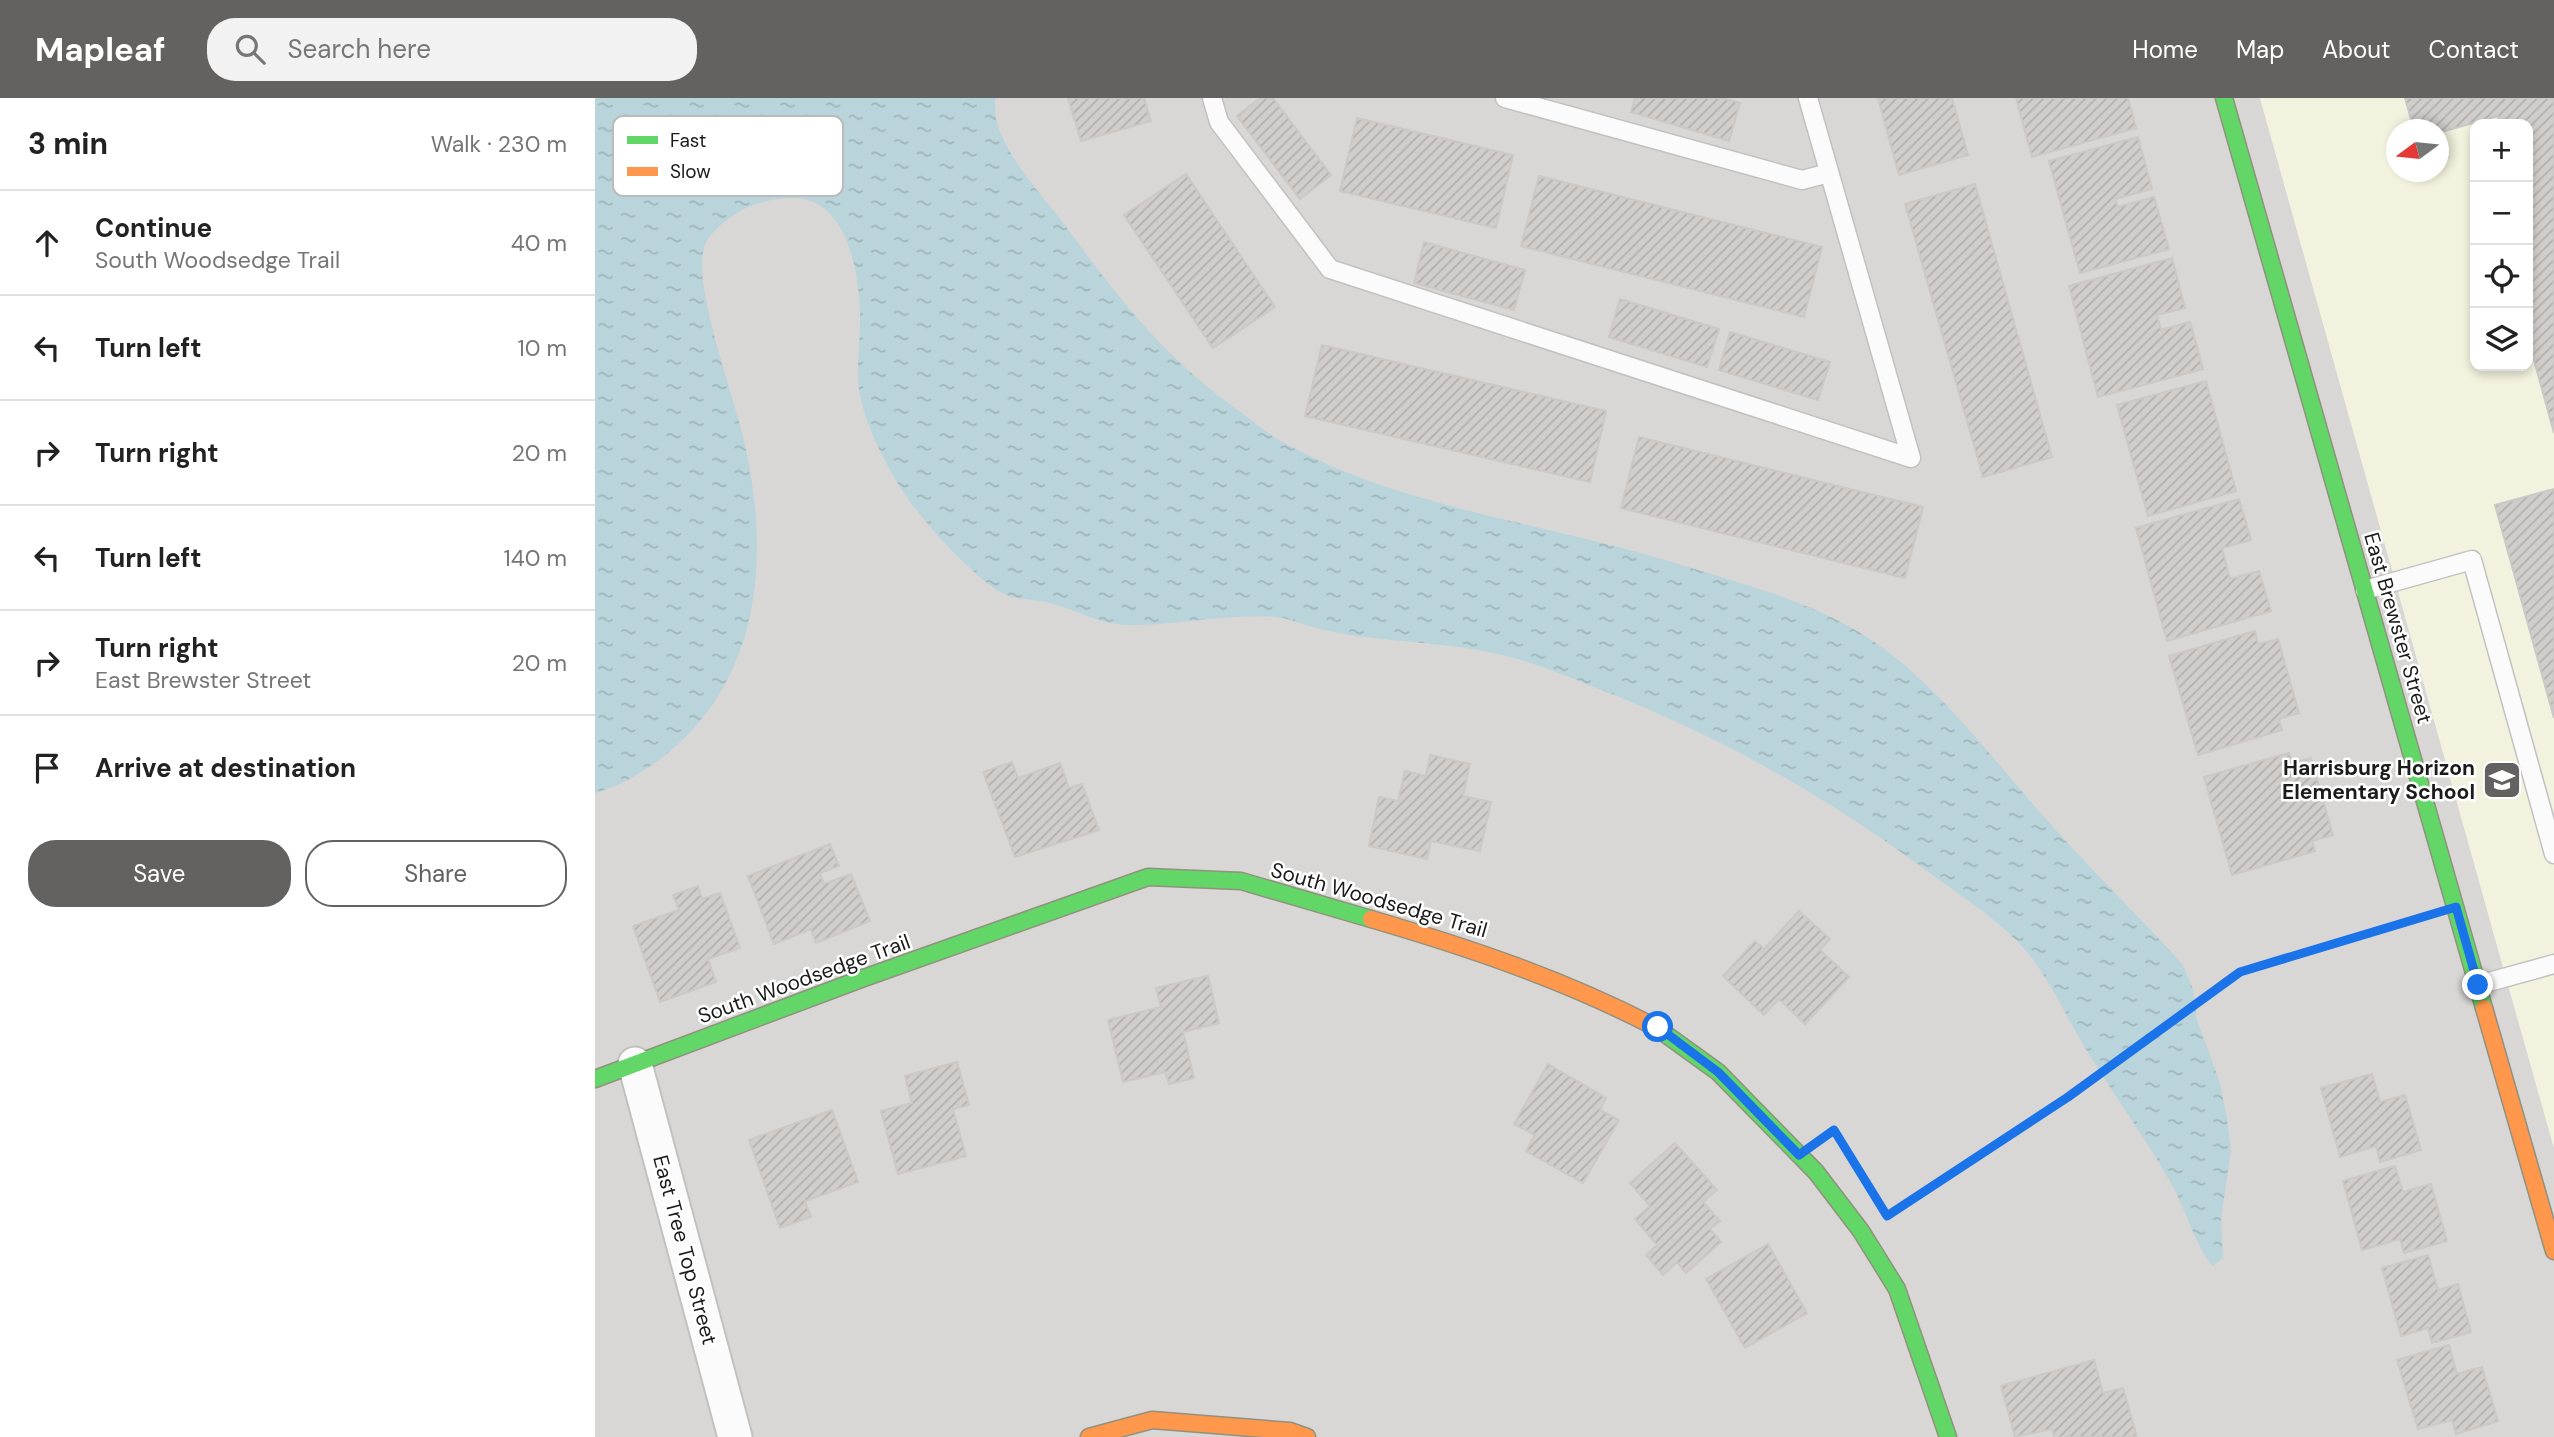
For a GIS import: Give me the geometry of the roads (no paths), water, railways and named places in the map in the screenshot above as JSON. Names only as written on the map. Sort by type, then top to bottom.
[{"type":"street","name":"East Brewster Street","points":[[2224,98],[2554,1251]]},
{"type":"street","name":"South Woodsedge Trail","points":[[595,1079],[1148,877],[1241,881],[1486,953],[1602,999],[1658,1027],[1718,1072],[1799,1155],[1861,1231],[1896,1289],[1948,1437]]},
{"type":"street","name":"East Tree Top Street","points":[[635,1064],[735,1437]]},
{"type":"street","points":[[1089,1437],[1152,1420],[1290,1431],[1307,1437]]},
{"type":"lane","points":[[1212,98],[1219,122],[1330,269],[1911,458],[1808,98]]},
{"type":"lane","points":[[1504,98],[1802,180],[1829,173]]},
{"type":"lane","points":[[2365,590],[2472,560],[2554,854]]},
{"type":"lane","points":[[2478,985],[2554,964]]},
{"type":"water","points":[[595,98],[996,98],[995,113],[1007,147],[1124,303],[1189,371],[1274,437],[1332,466],[1428,500],[1626,549],[1795,601],[1862,634],[1913,672],[1960,720],[2063,838],[2183,965],[2193,989],[2197,1020],[2220,1083],[2227,1119],[2231,1151],[2221,1219],[2223,1258],[2213,1266],[2207,1259],[2161,1166],[2084,1046],[2046,980],[2019,943],[1985,913],[1886,841],[1770,769],[1647,709],[1554,671],[1481,650],[1350,635],[1276,617],[1239,617],[1145,625],[1117,624],[1050,603],[1009,596],[996,590],[931,528],[905,495],[880,451],[860,395],[860,314],[853,259],[838,224],[827,211],[812,202],[794,198],[781,199],[748,207],[720,226],[710,236],[704,248],[704,287],[715,338],[742,432],[756,516],[757,559],[753,600],[744,640],[728,678],[706,714],[676,746],[638,774],[595,793]]},
{"type":"place","name":"Harrisburg Horizon Elementary School","points":[[2502,780]]}]
